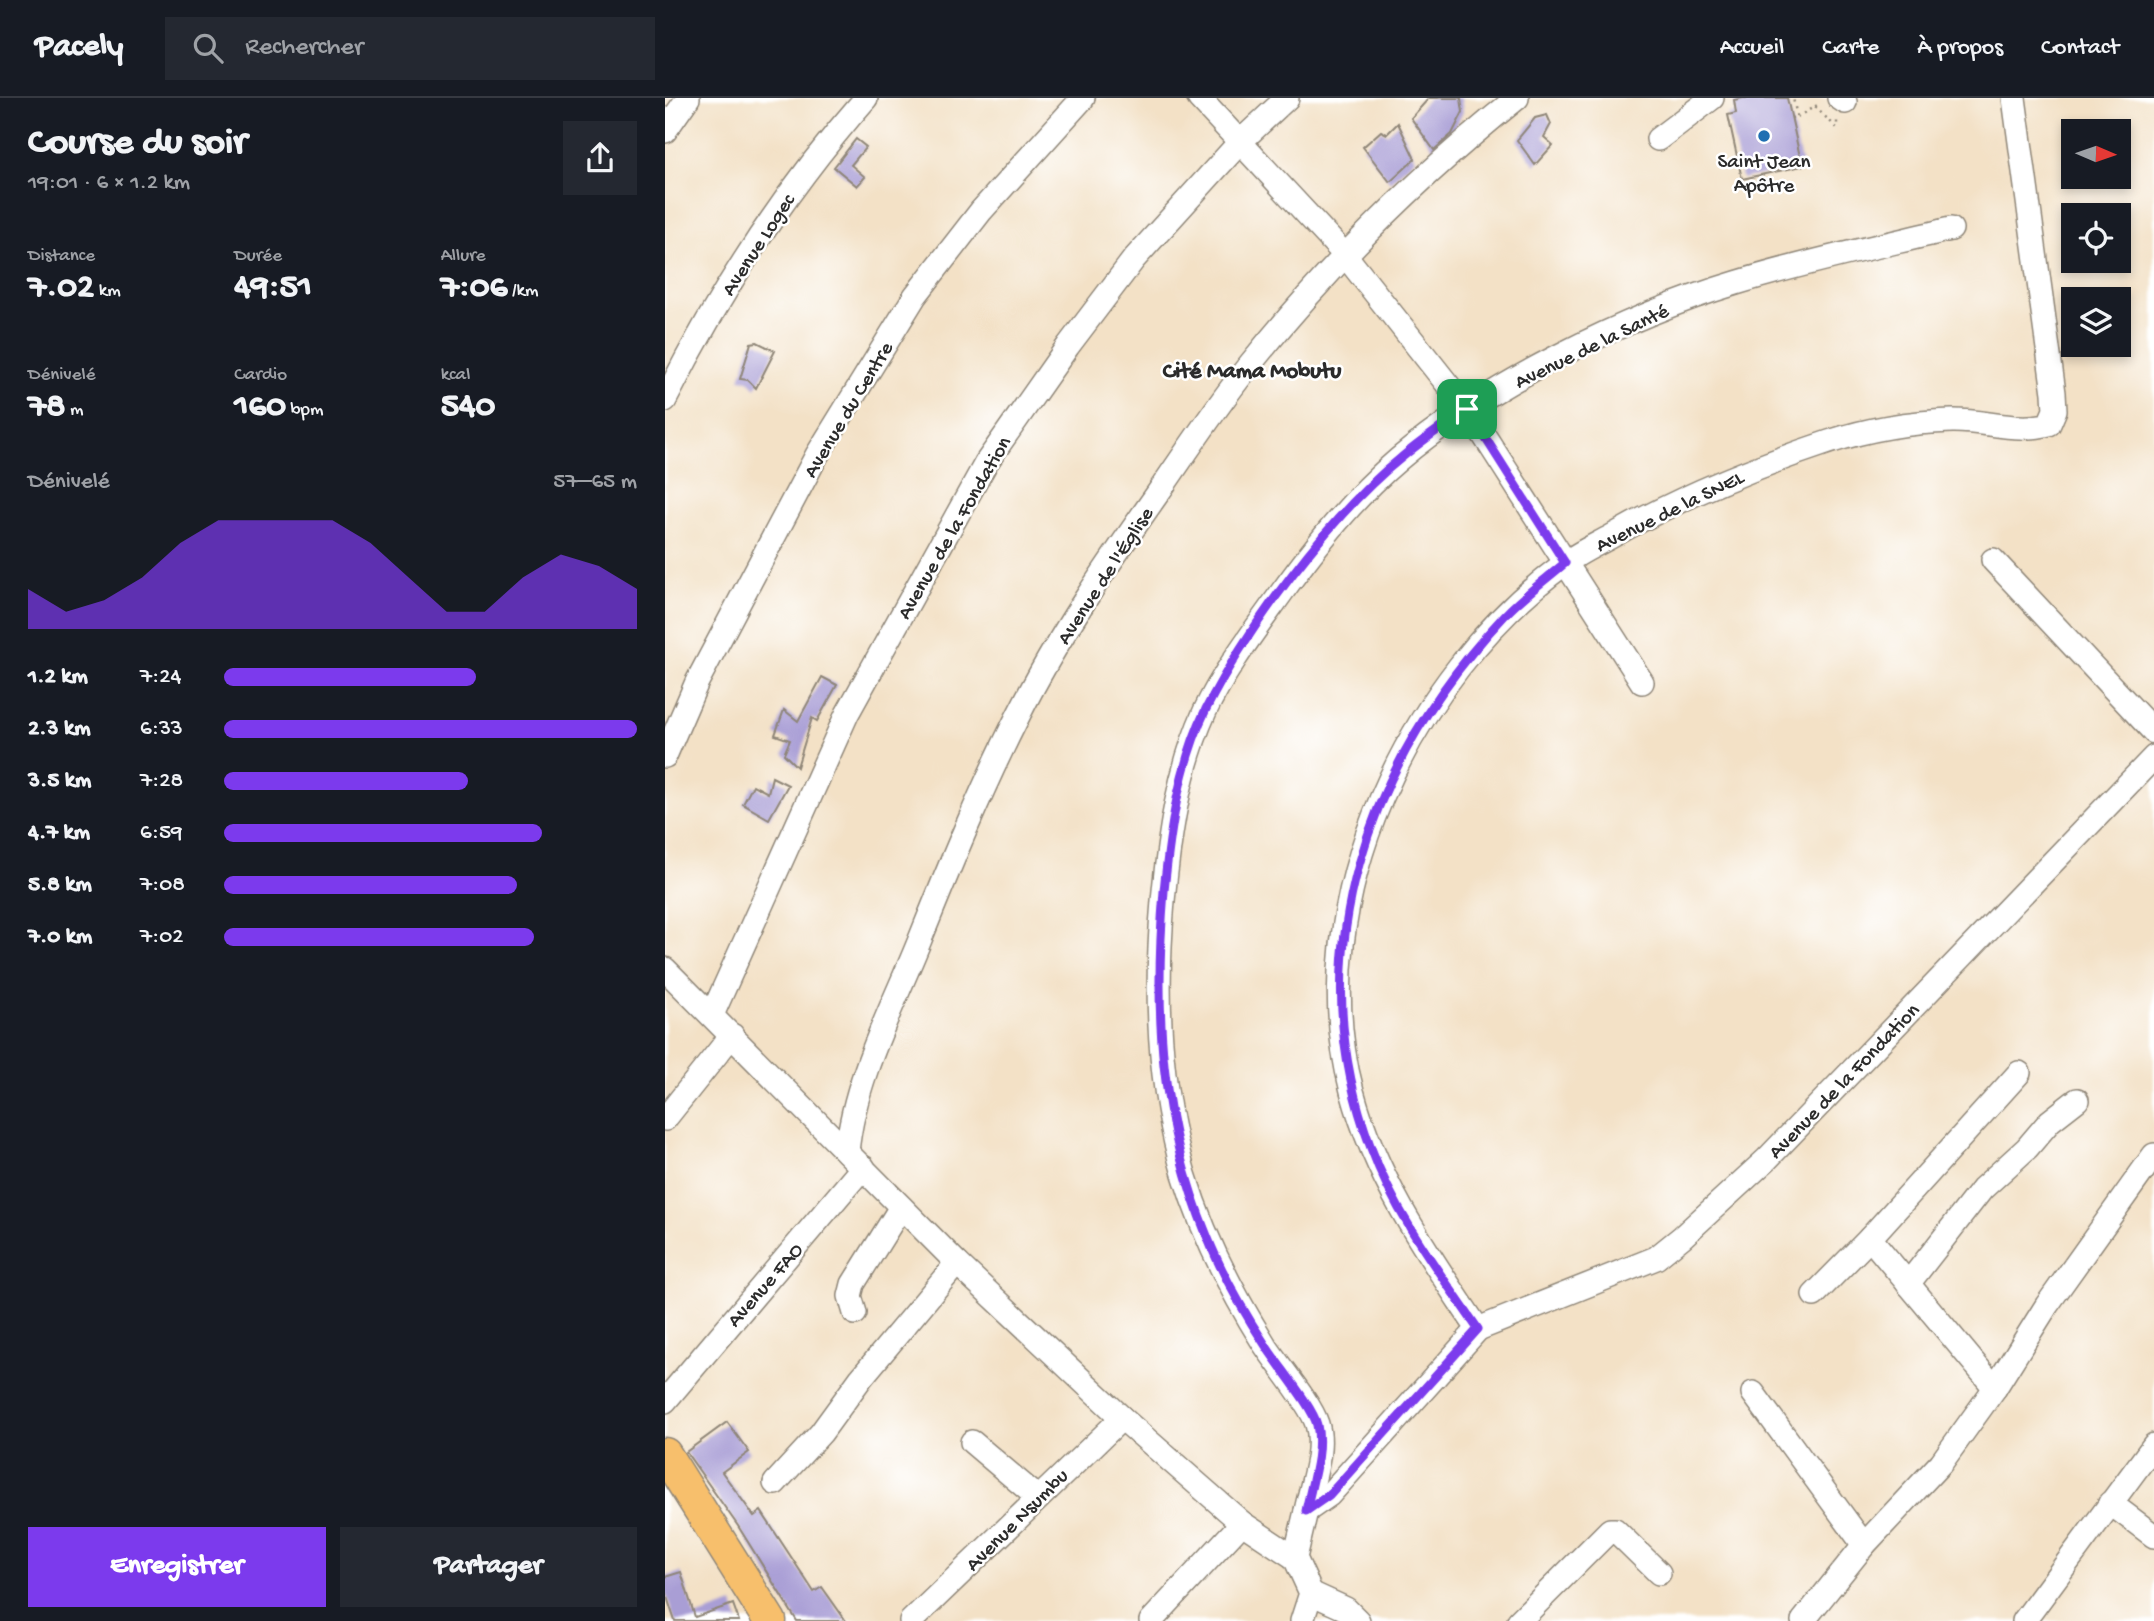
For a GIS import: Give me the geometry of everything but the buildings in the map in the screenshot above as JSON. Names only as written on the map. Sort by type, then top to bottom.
[{"type":"highway","points":[[665,1454],[770,1621]]},
{"type":"street","points":[[665,131],[688,98]]},
{"type":"street","name":"Avenue Logec","points":[[665,400],[694,343],[790,191],[866,98]]},
{"type":"street","name":"Avenue du Centre","points":[[665,757],[697,682],[817,455],[915,296],[981,211],[1083,98]]},
{"type":"street","points":[[1199,98],[1345,255],[1467,409],[1642,682]]},
{"type":"street","name":"Avenue de la Fondation","points":[[712,1016],[848,714],[986,463],[1068,346],[1134,259],[1241,141],[1287,98]]},
{"type":"street","name":"Avenue de l'Église","points":[[855,1160],[851,1125],[864,1080],[933,909],[1019,715],[1056,647],[1130,532],[1247,368],[1345,255],[1449,156],[1517,98]]},
{"type":"street","points":[[1658,139],[1712,98]]},
{"type":"street","name":"Avenue de la SNEL","points":[[1478,1329],[1397,1204],[1370,1147],[1351,1088],[1343,1040],[1342,953],[1350,895],[1364,842],[1400,760],[1445,687],[1497,624],[1565,563],[1637,522],[1705,489],[1832,440],[1891,426],[1953,421],[2027,427],[2049,424],[2055,410],[2054,393],[2014,98]]},
{"type":"street","name":"Avenue de la Santé","points":[[1306,1511],[1315,1466],[1317,1422],[1263,1343],[1226,1279],[1185,1176],[1167,1101],[1158,1009],[1167,855],[1179,790],[1206,711],[1245,643],[1307,557],[1354,502],[1400,458],[1467,409],[1548,362],[1689,298],[1798,266],[1951,229]]},
{"type":"street","points":[[1993,560],[2154,732]]},
{"type":"street","name":"Avenue de la Fondation","points":[[1478,1329],[1656,1258],[1682,1237],[1767,1159],[2154,757]]},
{"type":"street","points":[[665,969],[957,1263],[1122,1418],[1242,1523],[1295,1558],[1311,1593],[1346,1609],[1358,1621]]},
{"type":"street","points":[[665,1119],[732,1035]]},
{"type":"street","points":[[1814,1295],[1870,1238],[2019,1073]]},
{"type":"street","points":[[1908,1284],[1982,1189],[2017,1158],[2050,1121],[2077,1100]]},
{"type":"street","points":[[1803,1621],[1864,1545],[1941,1463],[1995,1388],[2047,1305],[2154,1155]]},
{"type":"street","name":"Avenue FAO","points":[[665,1401],[855,1160]]},
{"type":"street","points":[[855,1313],[851,1296],[853,1284],[901,1207]]},
{"type":"street","points":[[1870,1238],[1995,1388]]},
{"type":"street","points":[[775,1483],[821,1433],[861,1378],[957,1263]]},
{"type":"street","points":[[1295,1558],[1306,1511],[1336,1487],[1478,1329]]},
{"type":"street","points":[[1753,1393],[1864,1545]]},
{"type":"street","name":"Avenue Nsumbu","points":[[911,1621],[1122,1418]]},
{"type":"street","points":[[972,1442],[1037,1497]]},
{"type":"street","points":[[2024,1621],[2154,1445]]},
{"type":"street","points":[[2110,1503],[2154,1536]]},
{"type":"street","points":[[1151,1621],[1242,1523]]},
{"type":"street","points":[[1519,1621],[1610,1530],[1615,1530],[1659,1573]]},
{"type":"street","points":[[1302,1621],[1311,1593]]},
{"type":"path","points":[[1793,98],[1797,117]]},
{"type":"path","points":[[1791,118],[1837,100]]},
{"type":"place","name":"Saint Jean Apôtre","points":[[1764,136]]},
{"type":"district","name":"Cité Mama Mobutu","points":[[1252,369]]},
{"type":"route","points":[[1467,409],[1565,563],[1506,614],[1445,687],[1400,760],[1382,796],[1364,842],[1350,895],[1342,953],[1341,1014],[1351,1088],[1381,1174],[1431,1261],[1478,1329],[1422,1395],[1329,1495],[1306,1511],[1315,1466],[1317,1422],[1263,1343],[1226,1279],[1185,1176],[1173,1132],[1158,1019],[1160,939],[1167,855],[1179,790],[1192,748],[1206,711],[1245,643],[1307,557],[1354,502],[1400,458],[1467,409]]}]
